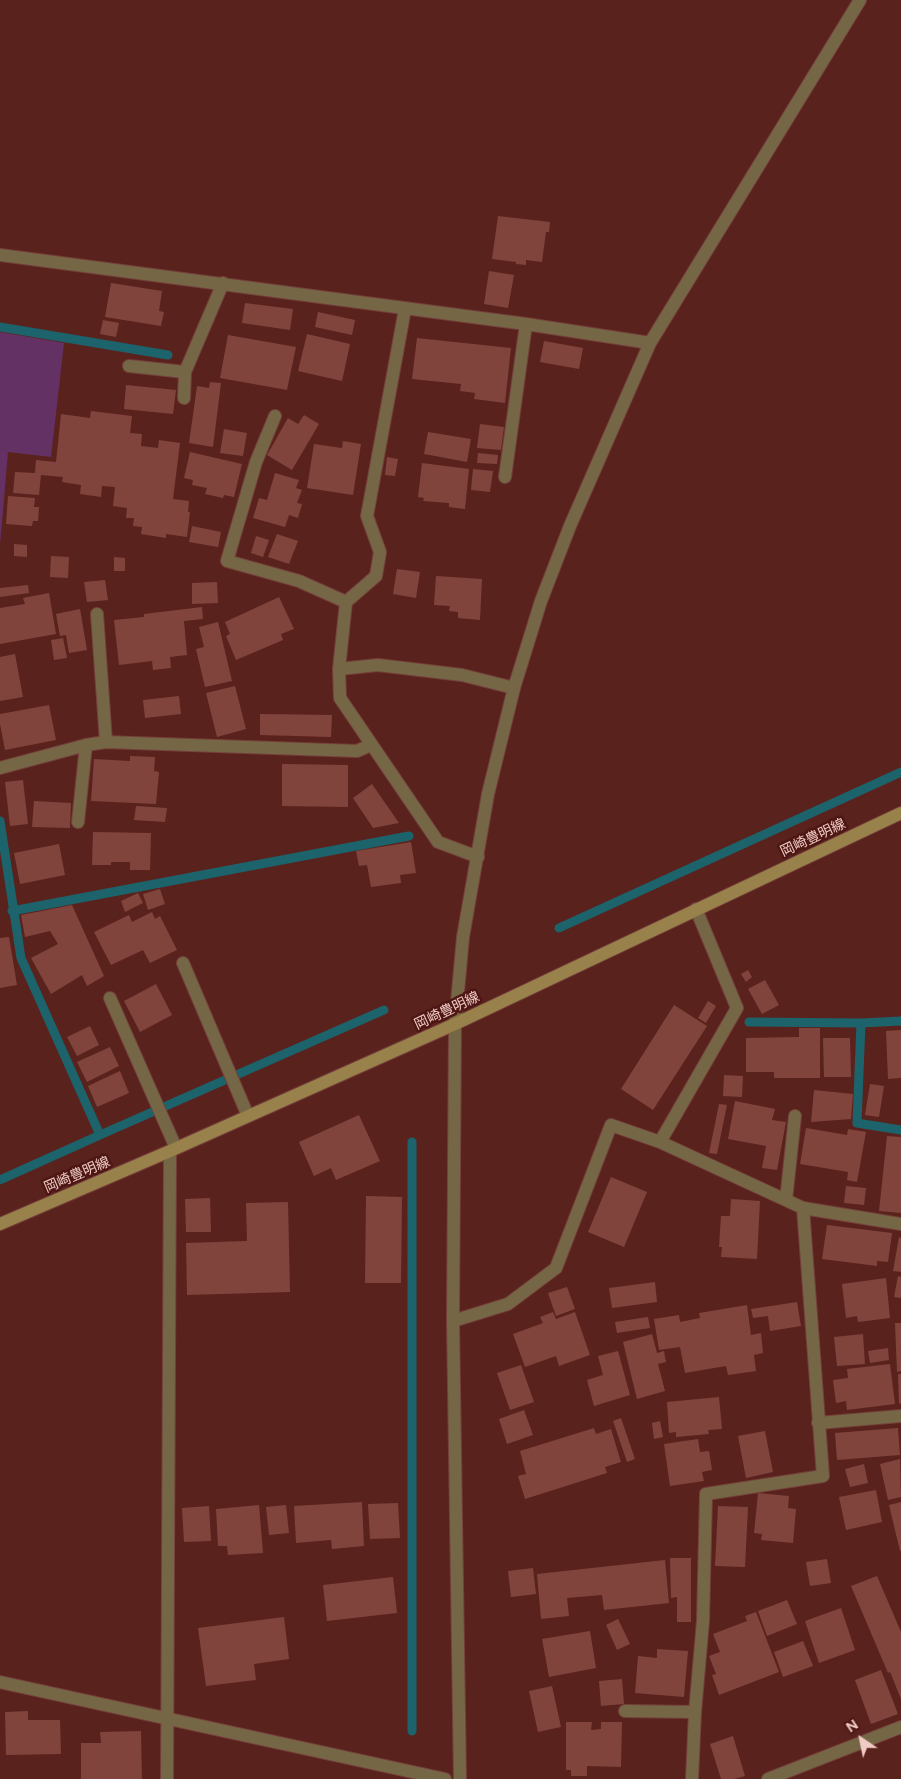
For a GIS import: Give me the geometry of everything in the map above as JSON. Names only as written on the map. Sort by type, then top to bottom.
[{"type":"main road","name":"岡崎豊明線","points":[[0,1224],[173,1150],[455,1024],[901,813]]},
{"type":"street","points":[[460,1779],[453,1321],[455,1024],[463,937],[488,794],[514,688],[540,601],[570,526],[650,343],[860,0]]},
{"type":"street","points":[[0,255],[526,324],[650,343]]},
{"type":"street","points":[[184,398],[185,372],[223,283]]},
{"type":"street","points":[[404,309],[367,516],[380,552],[376,576],[346,602],[339,670],[340,698],[438,842],[478,857]]},
{"type":"street","points":[[505,477],[526,324]]},
{"type":"street","points":[[129,366],[185,372]]},
{"type":"street","points":[[275,416],[256,462],[227,561],[298,581],[346,602]]},
{"type":"street","points":[[97,614],[106,742]]},
{"type":"street","points":[[339,670],[378,665],[462,675],[514,688]]},
{"type":"street","points":[[6,766],[86,745],[106,742],[357,751],[371,745]]},
{"type":"street","points":[[78,822],[86,745]]},
{"type":"street","points":[[660,1142],[737,1008],[696,909]]},
{"type":"street","points":[[183,963],[248,1116]]},
{"type":"street","points":[[110,998],[173,1150],[167,1779]]},
{"type":"street","points":[[786,1200],[795,1116]]},
{"type":"street","points":[[453,1321],[508,1304],[556,1268],[611,1125],[660,1142],[803,1208],[901,1224]]},
{"type":"street","points":[[692,1779],[695,1712],[703,1621],[706,1494],[823,1476],[803,1208]]},
{"type":"street","points":[[818,1423],[901,1416]]},
{"type":"street","points":[[0,1682],[445,1779]]},
{"type":"street","points":[[625,1710],[695,1712]]},
{"type":"street","points":[[768,1779],[901,1727]]},
{"type":"shaded area","points":[[0,332],[64,343],[51,457],[8,452],[0,545]]},
{"type":"building","points":[[498,216],[550,222],[549,232],[546,232],[542,262],[526,260],[526,265],[492,259]]},
{"type":"building","points":[[489,271],[514,275],[508,308],[484,304]]},
{"type":"building","points":[[111,283],[162,291],[159,311],[164,312],[161,326],[105,317]]},
{"type":"building","points":[[245,303],[293,309],[290,330],[242,323]]},
{"type":"building","points":[[318,312],[355,320],[352,335],[315,327]]},
{"type":"building","points":[[103,320],[119,323],[116,337],[100,334]]},
{"type":"building","points":[[307,334],[350,344],[342,381],[298,371]]},
{"type":"building","points":[[228,335],[296,347],[287,390],[220,378]]},
{"type":"building","points":[[417,338],[511,348],[505,403],[474,399],[475,393],[460,391],[461,384],[412,379]]},
{"type":"building","points":[[544,341],[583,348],[579,369],[540,362]]},
{"type":"building","points":[[210,382],[221,383],[213,447],[189,443],[197,386],[209,388]]},
{"type":"building","points":[[126,385],[176,390],[173,414],[124,409]]},
{"type":"building","points":[[91,411],[132,416],[130,433],[142,434],[141,446],[158,448],[159,440],[180,443],[173,499],[189,501],[188,512],[190,512],[187,537],[166,534],[166,538],[141,534],[142,527],[133,526],[134,518],[126,518],[127,508],[113,506],[115,487],[102,486],[101,497],[80,494],[81,485],[62,482],[63,477],[41,475],[39,495],[13,493],[15,472],[35,473],[36,460],[56,462],[61,414],[90,418]]},
{"type":"building","points":[[304,415],[319,424],[292,470],[267,455],[288,418],[298,424]]},
{"type":"building","points":[[480,424],[504,427],[501,450],[477,448]]},
{"type":"building","points":[[224,429],[247,433],[243,456],[220,453]]},
{"type":"building","points":[[428,432],[471,439],[467,462],[424,454]]},
{"type":"building","points":[[343,441],[361,444],[353,495],[307,488],[314,444],[342,448]]},
{"type":"building","points":[[190,452],[242,464],[234,497],[224,495],[223,498],[205,494],[207,488],[192,485],[193,480],[184,478]]},
{"type":"building","points":[[478,453],[498,455],[497,464],[477,463]]},
{"type":"building","points":[[387,457],[398,459],[395,476],[385,475]]},
{"type":"building","points":[[422,463],[469,469],[465,509],[449,507],[449,503],[423,501],[424,498],[418,497]]},
{"type":"building","points":[[473,469],[493,471],[490,492],[471,490]]},
{"type":"building","points":[[275,473],[299,480],[296,488],[302,490],[297,503],[302,504],[298,518],[289,515],[285,527],[253,518],[259,498],[267,500]]},
{"type":"building","points":[[8,496],[35,498],[34,507],[39,507],[38,521],[33,521],[32,526],[6,524]]},
{"type":"building","points":[[192,526],[221,532],[218,547],[189,542]]},
{"type":"building","points":[[277,534],[298,541],[289,564],[268,557]]},
{"type":"building","points":[[256,536],[269,540],[263,557],[251,553]]},
{"type":"building","points":[[14,544],[27,545],[27,557],[14,556]]},
{"type":"building","points":[[51,556],[69,557],[68,578],[50,577]]},
{"type":"building","points":[[114,557],[125,558],[125,571],[114,571]]},
{"type":"building","points":[[397,569],[420,572],[416,598],[393,594]]},
{"type":"building","points":[[436,576],[482,579],[480,620],[458,618],[458,612],[449,611],[450,606],[434,605]]},
{"type":"building","points":[[105,580],[108,600],[87,602],[84,582]]},
{"type":"building","points":[[217,582],[218,603],[192,604],[192,583]]},
{"type":"building","points":[[28,585],[29,593],[0,597],[0,588]]},
{"type":"building","points":[[49,593],[56,634],[0,644],[0,608],[25,604],[23,598]]},
{"type":"building","points":[[279,597],[294,629],[281,634],[283,640],[236,660],[226,636],[230,634],[225,622]]},
{"type":"building","points":[[202,607],[203,619],[184,621],[187,655],[170,657],[171,668],[153,670],[152,661],[119,665],[114,620],[144,617],[144,614]]},
{"type":"building","points":[[80,609],[87,650],[69,653],[66,635],[60,636],[56,614]]},
{"type":"building","points":[[218,622],[232,681],[205,687],[196,649],[204,647],[199,627]]},
{"type":"building","points":[[63,638],[67,658],[54,660],[51,640]]},
{"type":"building","points":[[15,654],[23,697],[0,701],[0,657]]},
{"type":"building","points":[[235,686],[246,729],[217,737],[206,693]]},
{"type":"building","points":[[179,696],[181,714],[145,718],[143,700]]},
{"type":"building","points":[[49,705],[56,740],[5,750],[0,714]]},
{"type":"building","points":[[260,714],[332,715],[331,737],[260,735]]},
{"type":"building","points":[[130,756],[155,757],[154,771],[159,772],[156,804],[91,801],[94,759],[130,761]]},
{"type":"building","points":[[282,764],[348,765],[348,807],[282,806]]},
{"type":"building","points":[[23,780],[28,824],[10,826],[5,782]]},
{"type":"building","points":[[372,784],[399,823],[373,828],[353,798]]},
{"type":"building","points":[[34,801],[71,803],[70,828],[32,827]]},
{"type":"building","points":[[136,806],[167,808],[165,822],[134,820]]},
{"type":"building","points":[[93,832],[151,833],[150,870],[130,870],[130,862],[92,865]]},
{"type":"building","points":[[411,842],[416,873],[400,875],[401,883],[371,887],[367,865],[359,866],[356,851]]},
{"type":"building","points":[[59,844],[65,875],[20,884],[14,853]]},
{"type":"building","points":[[160,889],[165,904],[148,910],[143,894]]},
{"type":"building","points":[[138,893],[143,903],[125,912],[121,901]]},
{"type":"building","points":[[72,905],[104,976],[87,986],[82,975],[51,994],[31,958],[58,944],[50,931],[25,937],[21,915]]},
{"type":"building","points":[[152,912],[155,919],[160,916],[177,950],[150,963],[143,950],[111,965],[94,932],[129,915],[132,922]]},
{"type":"building","points":[[9,937],[17,985],[0,988],[0,938]]},
{"type":"building","points":[[748,970],[752,977],[746,982],[741,974]]},
{"type":"building","points":[[765,980],[779,1005],[762,1014],[748,989]]},
{"type":"building","points":[[156,984],[172,1015],[140,1032],[124,1001]]},
{"type":"building","points":[[708,1001],[716,1006],[706,1023],[698,1018]]},
{"type":"building","points":[[674,1005],[707,1026],[653,1110],[621,1089]]},
{"type":"building","points":[[90,1026],[99,1045],[77,1056],[67,1037]]},
{"type":"building","points":[[799,1028],[820,1028],[820,1078],[774,1078],[774,1072],[746,1072],[746,1038],[799,1037]]},
{"type":"building","points":[[901,1030],[901,1078],[888,1079],[886,1031]]},
{"type":"building","points":[[823,1038],[850,1038],[851,1077],[824,1077]]},
{"type":"building","points":[[110,1047],[119,1066],[87,1082],[77,1062]]},
{"type":"building","points":[[120,1071],[129,1093],[97,1107],[88,1086]]},
{"type":"building","points":[[724,1075],[743,1076],[742,1097],[723,1096]]},
{"type":"building","points":[[870,1084],[884,1086],[879,1117],[865,1115]]},
{"type":"building","points":[[814,1090],[853,1094],[851,1119],[811,1122]]},
{"type":"building","points":[[735,1101],[775,1109],[772,1120],[786,1122],[777,1170],[762,1168],[766,1146],[728,1139]]},
{"type":"building","points":[[719,1104],[727,1105],[717,1154],[709,1153]]},
{"type":"building","points":[[359,1115],[380,1161],[336,1180],[331,1168],[314,1176],[299,1142]]},
{"type":"building","points":[[806,1128],[847,1135],[848,1129],[866,1132],[857,1182],[847,1180],[848,1172],[800,1164]]},
{"type":"building","points":[[887,1136],[901,1137],[901,1213],[879,1211]]},
{"type":"building","points":[[611,1177],[647,1192],[624,1247],[588,1232]]},
{"type":"building","points":[[846,1186],[866,1188],[864,1205],[844,1203]]},
{"type":"building","points":[[366,1196],[402,1197],[401,1283],[365,1283]]},
{"type":"building","points":[[210,1198],[211,1232],[186,1232],[185,1199]]},
{"type":"building","points":[[731,1199],[760,1201],[757,1259],[721,1257],[722,1247],[719,1247],[721,1216],[730,1216]]},
{"type":"building","points":[[288,1202],[290,1292],[187,1295],[186,1243],[247,1241],[246,1203]]},
{"type":"building","points":[[827,1225],[892,1233],[888,1262],[877,1261],[877,1266],[822,1259]]},
{"type":"building","points":[[899,1237],[901,1238],[901,1272],[893,1271]]},
{"type":"building","points":[[898,1276],[901,1277],[901,1298],[894,1297]]},
{"type":"building","points":[[886,1278],[890,1318],[858,1322],[857,1316],[846,1318],[842,1284]]},
{"type":"building","points":[[655,1282],[657,1302],[612,1308],[609,1288]]},
{"type":"building","points":[[567,1287],[575,1309],[556,1316],[548,1293]]},
{"type":"building","points":[[797,1302],[801,1326],[770,1331],[768,1316],[753,1318],[751,1309]]},
{"type":"building","points":[[747,1305],[751,1335],[761,1333],[763,1353],[754,1355],[756,1371],[728,1375],[726,1366],[685,1373],[680,1347],[659,1350],[654,1319],[679,1315],[680,1322],[700,1318],[699,1313]]},
{"type":"building","points":[[553,1312],[556,1319],[575,1312],[590,1355],[559,1366],[556,1356],[525,1367],[513,1334],[543,1323],[540,1317]]},
{"type":"building","points":[[648,1317],[650,1328],[617,1333],[615,1322]]},
{"type":"building","points":[[895,1323],[901,1323],[901,1371],[897,1372]]},
{"type":"building","points":[[652,1334],[657,1353],[664,1351],[666,1362],[658,1364],[665,1391],[637,1399],[623,1342]]},
{"type":"building","points":[[863,1334],[865,1364],[837,1366],[834,1337]]},
{"type":"building","points":[[888,1348],[889,1360],[870,1363],[868,1351]]},
{"type":"building","points":[[618,1351],[630,1395],[594,1406],[587,1380],[603,1375],[598,1356]]},
{"type":"building","points":[[890,1364],[895,1404],[847,1410],[846,1401],[836,1403],[833,1380],[848,1378],[847,1369]]},
{"type":"building","points":[[521,1365],[534,1402],[510,1410],[497,1373]]},
{"type":"building","points":[[898,1374],[901,1374],[901,1403],[899,1404]]},
{"type":"building","points":[[719,1397],[722,1429],[708,1430],[709,1434],[676,1437],[676,1432],[669,1433],[667,1402]]},
{"type":"building","points":[[524,1410],[533,1435],[507,1444],[499,1419]]},
{"type":"building","points":[[621,1418],[635,1459],[627,1462],[613,1421]]},
{"type":"building","points":[[660,1421],[663,1437],[654,1439],[652,1423]]},
{"type":"building","points":[[594,1428],[596,1434],[611,1429],[621,1462],[605,1467],[607,1473],[525,1499],[518,1476],[526,1474],[520,1451]]},
{"type":"building","points":[[898,1428],[900,1455],[837,1460],[835,1433]]},
{"type":"building","points":[[765,1431],[773,1472],[746,1478],[738,1436]]},
{"type":"building","points":[[698,1439],[700,1452],[709,1451],[712,1470],[702,1472],[704,1481],[670,1486],[664,1444]]},
{"type":"building","points":[[900,1459],[901,1497],[888,1500],[880,1464]]},
{"type":"building","points":[[864,1464],[868,1483],[850,1487],[845,1469]]},
{"type":"building","points":[[876,1490],[882,1522],[846,1530],[839,1497]]},
{"type":"building","points":[[758,1493],[789,1496],[788,1508],[796,1509],[793,1543],[761,1540],[762,1534],[754,1533]]},
{"type":"building","points":[[362,1502],[364,1546],[332,1549],[331,1540],[296,1543],[294,1506]]},
{"type":"building","points":[[901,1502],[901,1551],[900,1551],[889,1505]]},
{"type":"building","points":[[398,1503],[400,1538],[370,1539],[368,1504]]},
{"type":"building","points":[[259,1505],[263,1553],[228,1555],[227,1546],[218,1546],[216,1509]]},
{"type":"building","points":[[286,1505],[289,1533],[269,1535],[266,1507]]},
{"type":"building","points":[[209,1506],[211,1541],[184,1542],[182,1508]]},
{"type":"building","points":[[718,1506],[748,1507],[745,1567],[715,1566]]},
{"type":"building","points":[[670,1558],[691,1558],[691,1622],[677,1622],[677,1597],[671,1598]]},
{"type":"building","points":[[827,1559],[831,1583],[810,1586],[806,1562]]},
{"type":"building","points":[[665,1560],[669,1603],[604,1610],[602,1595],[567,1598],[569,1616],[541,1619],[537,1574]]},
{"type":"building","points":[[533,1568],[536,1594],[511,1597],[508,1571]]},
{"type":"building","points":[[877,1576],[901,1632],[901,1699],[851,1586]]},
{"type":"building","points":[[393,1577],[397,1613],[327,1621],[323,1585]]},
{"type":"building","points":[[787,1600],[797,1624],[767,1636],[758,1611]]},
{"type":"building","points":[[841,1608],[855,1650],[819,1663],[805,1621]]},
{"type":"building","points":[[756,1612],[779,1672],[719,1695],[712,1675],[716,1674],[709,1656],[720,1652],[713,1634],[747,1621],[745,1616]]},
{"type":"building","points":[[284,1617],[289,1659],[254,1664],[256,1680],[206,1686],[198,1628]]},
{"type":"building","points":[[618,1619],[630,1644],[617,1650],[606,1625]]},
{"type":"building","points":[[590,1631],[596,1668],[549,1677],[542,1639]]},
{"type":"building","points":[[803,1641],[813,1666],[783,1677],[774,1652]]},
{"type":"building","points":[[657,1649],[688,1651],[684,1697],[635,1693],[638,1656],[657,1658]]},
{"type":"building","points":[[881,1670],[898,1714],[871,1724],[855,1680]]},
{"type":"building","points":[[622,1679],[624,1704],[601,1706],[599,1681]]},
{"type":"building","points":[[552,1686],[561,1727],[538,1732],[529,1691]]},
{"type":"building","points":[[28,1711],[28,1720],[60,1720],[61,1754],[6,1755],[5,1712]]},
{"type":"building","points":[[566,1722],[592,1722],[591,1730],[601,1729],[601,1722],[622,1722],[621,1767],[587,1766],[587,1776],[571,1776],[571,1770],[566,1770]]},
{"type":"building","points":[[141,1731],[142,1779],[81,1779],[81,1743],[101,1743],[100,1732]]},
{"type":"building","points":[[733,1736],[745,1776],[734,1779],[721,1779],[710,1744]]},
{"type":"waterway","points":[[0,327],[168,355]]},
{"type":"waterway","points":[[559,928],[901,772]]},
{"type":"waterway","points":[[0,821],[21,958],[100,1135],[0,1180]]},
{"type":"waterway","points":[[12,911],[409,836]]},
{"type":"waterway","points":[[100,1135],[384,1010]]},
{"type":"waterway","points":[[861,1023],[901,1021]]},
{"type":"waterway","points":[[749,1022],[861,1023],[857,1123],[901,1130]]},
{"type":"waterway","points":[[412,1142],[412,1731]]}]
